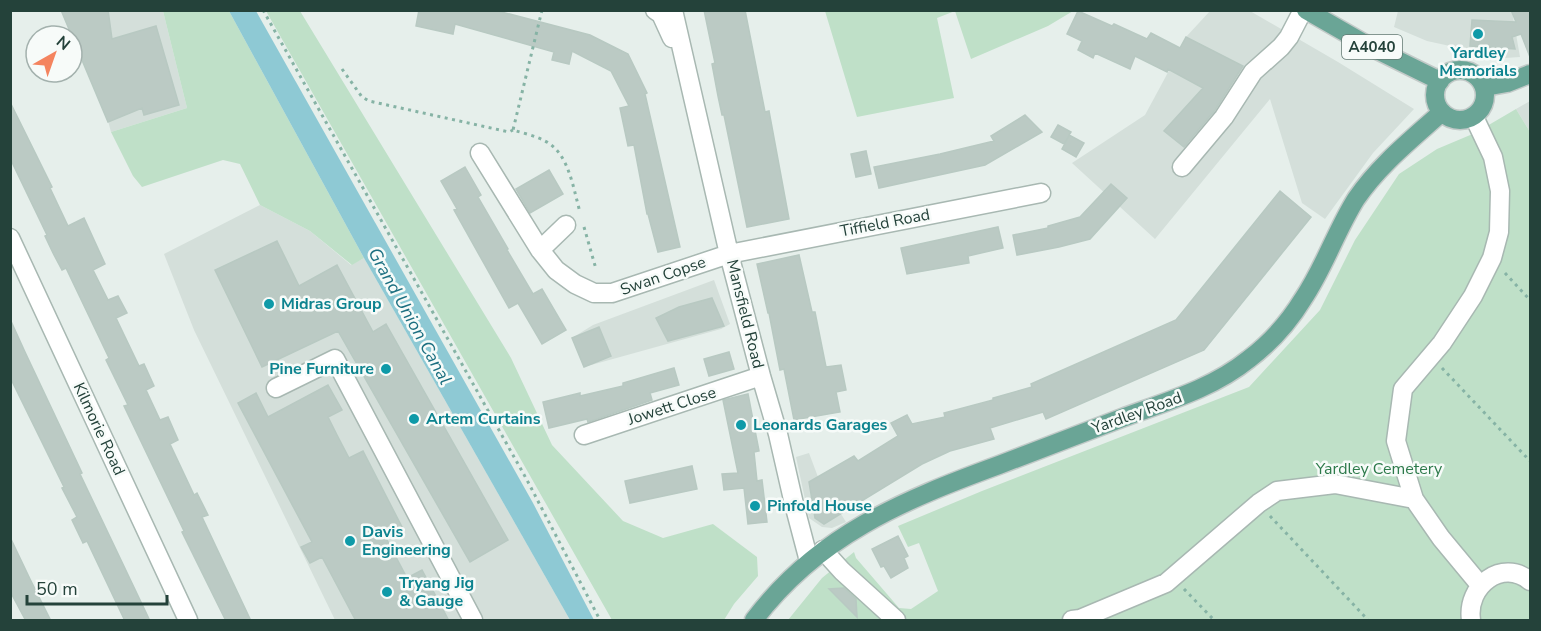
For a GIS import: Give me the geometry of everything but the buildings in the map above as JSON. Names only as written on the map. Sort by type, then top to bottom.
[{"type":"main road","name":"A4040","points":[[1305,10],[1367,45],[1440,81]]},
{"type":"main road","points":[[1466,70],[1480,79],[1485,87],[1485,96],[1482,107],[1474,117],[1468,120],[1454,120],[1442,112],[1435,96],[1440,81],[1452,72],[1466,70]]},
{"type":"main road","points":[[1485,87],[1507,83],[1530,74]]},
{"type":"main road","name":"Yardley Road","points":[[754,621],[784,585],[816,555],[871,519],[939,487],[1203,388],[1248,360],[1281,329],[1304,298],[1356,200],[1372,178],[1442,112]]},
{"type":"street","name":"Mansfield Road","points":[[655,10],[660,14],[687,66]]},
{"type":"street","name":"Mansfield Road","points":[[673,10],[729,254],[760,376],[778,434],[794,504],[816,555]]},
{"type":"street","points":[[1182,167],[1224,117],[1253,72],[1289,37],[1305,10]]},
{"type":"street","points":[[1474,117],[1493,157],[1500,191],[1499,232],[1492,258],[1473,297],[1442,343],[1403,389],[1396,441],[1414,499],[1441,538],[1480,585]]},
{"type":"street","name":"Swan Copse","points":[[480,153],[540,250],[556,270],[575,284],[594,293],[612,293],[729,254]]},
{"type":"street","name":"Tiffield Road","points":[[729,254],[1041,193]]},
{"type":"street","points":[[540,250],[574,224]]},
{"type":"street","name":"Kilmorie Road","points":[[10,238],[188,621]]},
{"type":"street","points":[[276,388],[335,359],[473,621]]},
{"type":"street","name":"Jowett Close","points":[[584,435],[760,376]]},
{"type":"street","points":[[1072,621],[1166,583],[1276,491],[1335,484],[1414,499]]},
{"type":"street","points":[[816,555],[842,571],[896,621]]},
{"type":"street","points":[[1471,621],[1470,607],[1473,595],[1480,585],[1490,578],[1502,574],[1514,574],[1530,581]]},
{"type":"path","points":[[263,10],[527,480],[600,621]]},
{"type":"path","points":[[513,130],[542,10]]},
{"type":"path","points":[[342,69],[362,97],[369,101],[509,132],[513,130],[544,140],[553,146],[567,166],[580,212]]},
{"type":"path","points":[[574,224],[596,269]]},
{"type":"path","points":[[1492,258],[1530,300]]},
{"type":"path","points":[[1431,356],[1530,461]]},
{"type":"path","points":[[1259,503],[1368,621]]},
{"type":"path","points":[[1174,577],[1214,621]]},
{"type":"shaded area","points":[[63,11],[163,11],[187,108],[111,132],[84,65],[84,24],[66,24]]},
{"type":"shaded area","points":[[1210,11],[1250,11],[1414,109],[1373,153],[1325,219],[1302,203],[1270,99],[1155,239],[1072,163],[1145,115],[1186,37]]},
{"type":"shaded area","points":[[1398,11],[1512,11],[1520,57],[1505,58],[1427,41],[1394,27]]},
{"type":"shaded area","points":[[1530,101],[1530,132],[1516,109]]},
{"type":"shaded area","points":[[260,205],[310,231],[351,265],[364,258],[570,620],[335,620],[194,330],[164,254]]},
{"type":"shaded area","points":[[714,280],[730,324],[721,329],[584,367],[572,338],[593,325]]},
{"type":"shaded area","points":[[809,453],[818,477],[846,522],[832,528],[822,527],[809,518],[796,457]]},
{"type":"green space","points":[[825,10],[1073,11],[1048,26],[971,59],[955,11],[937,18],[954,98],[857,117]]},
{"type":"green space","points":[[163,11],[229,11],[364,258],[352,265],[310,231],[260,205],[240,164],[223,160],[142,187],[133,176],[111,132],[187,108]]},
{"type":"green space","points":[[266,11],[300,11],[511,358],[552,445],[623,521],[663,538],[713,524],[757,557],[758,576],[734,604],[724,620],[612,620]]},
{"type":"green space","name":"Yardley Cemetery","points":[[1516,109],[1530,132],[1530,620],[788,620],[822,578],[854,552],[856,558],[899,608],[911,609],[938,591],[919,543],[908,547],[898,526],[1249,387],[1320,310],[1355,240],[1399,174],[1437,149],[1475,133]]},
{"type":"water","name":"Grand Union Canal","points":[[229,11],[256,11],[533,503],[594,620],[570,620],[364,258]]},
{"type":"place","name":"Yardley Memorials","points":[[1478,34]]},
{"type":"place","name":"Midras Group","points":[[269,304]]},
{"type":"place","name":"Pine Furniture","points":[[386,369]]},
{"type":"place","name":"Artem Curtains","points":[[414,419]]},
{"type":"place","name":"Leonards Garages","points":[[741,425]]},
{"type":"place","name":"Pinfold House","points":[[755,506]]},
{"type":"place","name":"Davis Engineering","points":[[350,541]]},
{"type":"place","name":"Tryang Jig & Gauge","points":[[387,592]]}]
